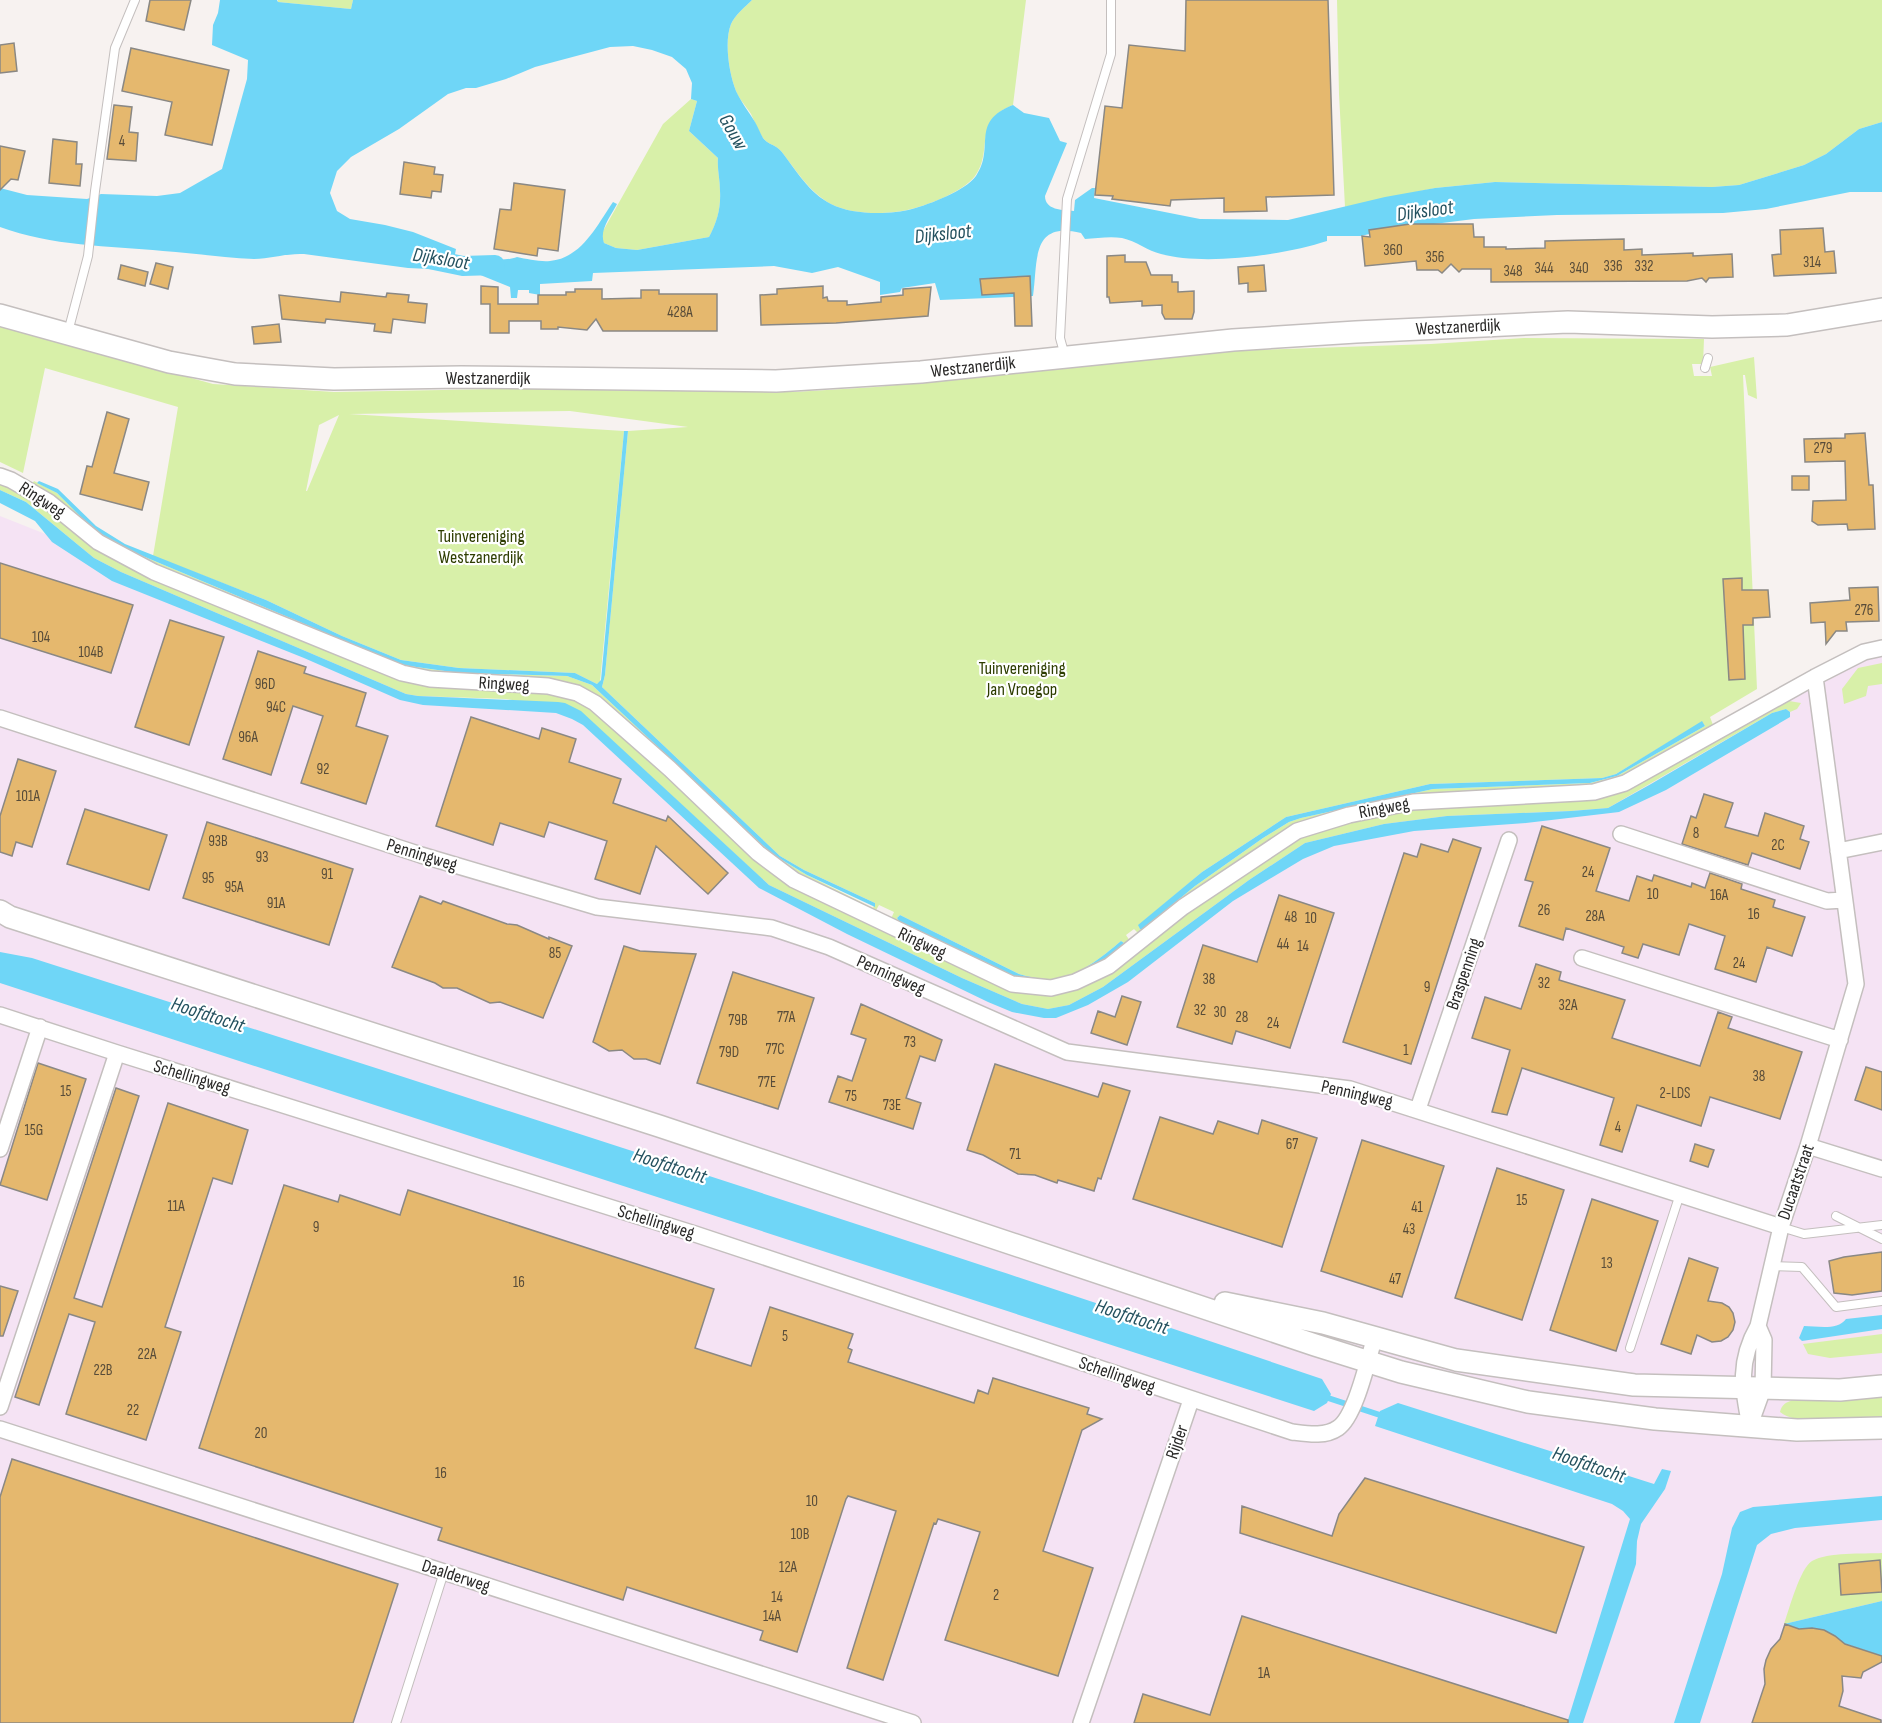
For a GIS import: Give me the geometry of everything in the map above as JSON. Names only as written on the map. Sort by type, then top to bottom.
[{"type":"main road","name":"Westzanerdijk","points":[[0,315],[169,362],[235,374],[334,379],[461,377],[776,381],[921,372],[1233,340],[1510,324],[1568,322],[1711,332],[1787,325],[1882,309]]},
{"type":"main road","points":[[3,915],[659,1126],[1367,1362],[1528,1402],[1656,1419],[1797,1430],[1882,1428]]},
{"type":"main road","points":[[1139,1286],[1323,1323],[1456,1360],[1634,1385],[1840,1390],[1882,1386]]},
{"type":"street","name":"Ringweg","points":[[0,476],[49,502],[98,542],[154,572],[402,672],[430,679],[548,686],[577,693],[595,703],[670,769],[758,853],[794,880],[1012,984],[1052,988],[1076,982],[1110,966],[1183,907],[1297,831],[1349,815],[1413,802],[1579,794],[1626,783],[1815,677],[1864,652],[1882,648]]},
{"type":"street","name":"Ducaatstraat","points":[[1753,1389],[1745,1360],[1758,1326],[1780,1227],[1808,1146],[1856,984],[1815,677]]},
{"type":"street","name":"Penningweg","points":[[0,718],[421,855],[597,907],[772,928],[829,947],[1067,1052],[1350,1089],[1780,1227]]},
{"type":"street","points":[[1621,834],[1827,901],[1844,900]]},
{"type":"street","name":"Braspenning","points":[[1418,1109],[1509,840]]},
{"type":"street","points":[[1838,851],[1882,842]]},
{"type":"street","points":[[1582,958],[1840,1040]]},
{"type":"street","name":"Schellingweg","points":[[0,1015],[729,1245],[1191,1400]]},
{"type":"street","points":[[0,1149],[39,1027]]},
{"type":"street","points":[[0,1407],[117,1053]]},
{"type":"street","points":[[1808,1146],[1882,1169]]},
{"type":"street","name":"Ducaatstraat","points":[[1750,1425],[1753,1389],[1764,1340],[1758,1326]]},
{"type":"street","points":[[1191,1400],[1293,1432],[1319,1434],[1339,1427],[1352,1411],[1375,1337]]},
{"type":"street","name":"Rijder","points":[[1081,1723],[1191,1400]]},
{"type":"street","name":"Daalderweg","points":[[0,1429],[913,1723]]},
{"type":"lane","points":[[67,335],[88,256],[115,48],[135,0]]},
{"type":"lane","points":[[1066,357],[1060,338],[1067,199],[1111,54],[1112,0]]},
{"type":"lane","points":[[1705,368],[1708,358]]},
{"type":"lane","points":[[1630,1348],[1680,1194]]},
{"type":"lane","points":[[1836,1216],[1882,1239]]},
{"type":"lane","points":[[1780,1227],[1804,1234],[1882,1225]]},
{"type":"lane","points":[[1862,1228],[1882,1231]]},
{"type":"lane","points":[[1771,1266],[1802,1267],[1836,1307],[1882,1301]]},
{"type":"lane","points":[[396,1723],[444,1572]]},
{"type":"shaded area","points":[[0,516],[467,701],[584,703],[753,853],[1046,999],[1310,831],[1603,794],[1863,644],[1882,640],[1882,1723],[0,1723]]},
{"type":"green space","points":[[278,0],[353,0],[351,9],[278,2]]},
{"type":"green space","points":[[752,0],[1026,0],[1013,105],[992,119],[988,128],[983,157],[975,176],[970,182],[946,197],[902,211],[859,212],[840,208],[823,199],[803,180],[781,151],[763,138],[736,91],[728,57],[729,31],[735,17]]},
{"type":"green space","points":[[1337,0],[1882,0],[1882,122],[1859,129],[1826,154],[1804,165],[1739,185],[1712,187],[1495,182],[1435,188],[1345,207]]},
{"type":"green space","points":[[691,99],[697,101],[689,131],[718,158],[720,203],[709,237],[637,250],[616,248],[604,243],[603,231],[663,124]]},
{"type":"green space","name":"Tuinvereniging Jan Vroegop","points":[[0,325],[213,384],[334,392],[654,386],[794,392],[876,387],[1227,351],[1431,344],[1524,338],[1704,339],[1703,364],[1692,364],[1694,376],[1712,376],[1710,367],[1754,357],[1757,399],[1748,395],[1745,375],[1743,375],[1757,689],[1710,717],[1713,725],[1707,730],[1622,779],[1591,787],[1440,794],[1400,799],[1316,819],[1274,838],[1140,935],[1134,929],[1126,935],[1130,941],[1117,952],[1096,967],[1073,978],[1051,982],[1040,981],[1061,980],[1085,971],[1116,951],[1124,943],[1121,941],[1098,960],[1071,974],[1052,979],[1040,979],[1019,974],[900,915],[897,918],[997,968],[1037,981],[1028,980],[1004,974],[955,954],[890,921],[894,912],[879,905],[874,914],[785,869],[606,703],[577,687],[547,680],[431,675],[394,665],[141,561],[101,540],[32,484],[34,481],[57,493],[105,538],[126,549],[402,665],[459,673],[567,676],[592,685],[772,854],[807,875],[873,908],[875,903],[804,870],[780,856],[602,687],[628,431],[688,427],[570,411],[349,414],[624,431],[600,682],[597,684],[575,673],[459,668],[401,660],[342,636],[266,600],[153,556],[178,407],[45,368],[23,473],[0,462]],"holes":[[[339,415],[307,491],[306,491],[319,425]],[[1702,722],[1705,726],[1617,776],[1590,783],[1433,789],[1289,822],[1195,886],[1143,929],[1140,929],[1139,925],[1202,872],[1286,817],[1430,784],[1602,778],[1616,774]]]},
{"type":"green space","points":[[0,482],[30,497],[95,547],[392,675],[545,691],[585,702],[749,851],[1049,994],[1186,913],[1294,839],[1323,827],[1400,810],[1592,798],[1782,702],[1801,703],[1797,709],[1790,712],[1786,709],[1772,713],[1608,808],[1447,816],[1384,824],[1305,843],[1249,880],[1103,987],[1069,1005],[1048,1009],[1022,1004],[962,978],[769,885],[580,711],[506,699],[406,694],[121,572],[94,558],[26,502],[0,490]]},
{"type":"green space","points":[[1882,663],[1882,684],[1868,686],[1866,696],[1844,704],[1842,689],[1858,668]]},
{"type":"green space","points":[[1882,1334],[1882,1353],[1830,1358],[1808,1354],[1803,1344]]},
{"type":"green space","points":[[1882,1391],[1882,1417],[1814,1420],[1788,1417],[1780,1412],[1785,1404],[1796,1399]]},
{"type":"green space","points":[[1882,1553],[1882,1601],[1784,1624],[1799,1580],[1812,1561],[1836,1555]]},
{"type":"water","name":"Gouw","points":[[220,0],[277,0],[278,2],[351,9],[353,0],[752,0],[735,17],[729,31],[729,67],[738,95],[763,138],[781,151],[816,194],[840,208],[860,212],[882,213],[912,209],[964,187],[976,176],[982,165],[985,136],[991,119],[1013,105],[1024,113],[1049,118],[1060,141],[1067,143],[1045,196],[1051,207],[1064,210],[1074,211],[1075,200],[1092,188],[1095,188],[1094,198],[1200,219],[1288,220],[1385,197],[1435,188],[1495,182],[1712,187],[1739,185],[1804,165],[1826,154],[1859,129],[1882,122],[1882,192],[1850,192],[1766,209],[1723,213],[1557,215],[1474,219],[1386,230],[1361,236],[1327,236],[1327,241],[1289,251],[1222,259],[1199,259],[1156,253],[1122,238],[1085,239],[1081,233],[1065,231],[1053,233],[1045,238],[1040,246],[1033,296],[940,300],[935,283],[902,288],[900,292],[880,295],[880,282],[838,267],[812,273],[774,266],[593,273],[592,281],[540,284],[540,295],[529,293],[529,290],[518,290],[517,298],[511,298],[510,287],[468,270],[469,259],[477,260],[480,257],[504,260],[517,257],[550,261],[561,259],[571,254],[588,239],[613,202],[617,204],[606,223],[603,238],[604,243],[616,248],[637,250],[709,237],[712,231],[720,203],[718,158],[689,131],[697,101],[691,99],[692,83],[686,69],[672,57],[633,46],[610,47],[535,67],[476,88],[466,88],[448,94],[399,129],[351,157],[337,171],[330,193],[337,211],[350,219],[413,232],[456,249],[452,270],[408,268],[304,254],[254,259],[231,258],[80,244],[39,238],[0,227],[0,188],[27,195],[87,199],[101,194],[157,196],[180,193],[222,169],[247,79],[248,60],[212,45],[213,25]]},
{"type":"water","points":[[624,431],[628,431],[602,687],[780,856],[804,870],[875,903],[875,907],[807,875],[772,854],[592,685],[567,676],[459,673],[402,665],[126,549],[105,538],[57,493],[37,483],[39,481],[58,489],[96,526],[125,544],[266,600],[342,636],[401,660],[459,668],[575,673],[597,684],[601,680]]},
{"type":"water","points":[[0,490],[26,502],[94,558],[121,572],[406,694],[565,703],[581,711],[769,885],[962,978],[1022,1004],[1048,1009],[1069,1005],[1103,987],[1249,880],[1305,843],[1384,824],[1447,816],[1608,808],[1772,713],[1786,709],[1790,712],[1790,717],[1666,790],[1619,812],[1526,823],[1414,831],[1334,846],[1303,859],[1233,901],[1128,982],[1088,1005],[1056,1018],[1044,1018],[1012,1012],[988,1002],[847,934],[759,888],[583,725],[572,719],[556,713],[423,705],[400,700],[304,658],[112,581],[52,542],[35,521],[0,503]]},
{"type":"water","points":[[1702,721],[1705,726],[1617,776],[1590,783],[1433,789],[1289,822],[1195,886],[1143,929],[1140,929],[1138,925],[1202,872],[1286,817],[1430,784],[1602,778],[1616,774]]},
{"type":"water","points":[[900,915],[1019,974],[1040,979],[1052,979],[1071,974],[1098,960],[1121,941],[1124,943],[1099,963],[1079,973],[1059,980],[1035,980],[1012,975],[899,921],[897,918]]},
{"type":"water","name":"Hoofdtocht","points":[[0,952],[32,958],[1000,1271],[1322,1379],[1331,1394],[1327,1403],[1314,1411],[0,983]]},
{"type":"water","points":[[1882,1315],[1882,1329],[1802,1341],[1799,1338],[1804,1326],[1832,1326],[1846,1319]]},
{"type":"water","name":"Hoofdtocht","points":[[1398,1403],[1654,1484],[1662,1469],[1671,1471],[1665,1489],[1641,1524],[1637,1541],[1636,1564],[1583,1723],[1567,1723],[1630,1519],[1612,1504],[1375,1426],[1380,1411]]},
{"type":"water","points":[[1882,1496],[1882,1520],[1795,1528],[1771,1534],[1757,1545],[1700,1723],[1674,1723],[1722,1574],[1732,1528],[1740,1512],[1753,1507]]},
{"type":"water","points":[[1882,1601],[1882,1656],[1843,1643],[1813,1628],[1800,1629],[1784,1624]]},
{"type":"building","points":[[150,0],[191,0],[184,30],[146,21]]},
{"type":"building","points":[[1186,0],[1328,0],[1334,195],[1266,197],[1267,211],[1224,212],[1224,198],[1171,200],[1170,206],[1095,195],[1105,106],[1122,108],[1129,45],[1185,51]]},
{"type":"building","points":[[14,43],[17,71],[0,73],[0,45]]},
{"type":"building","points":[[131,48],[229,70],[212,145],[165,135],[172,102],[122,91]]},
{"type":"building","points":[[114,105],[132,107],[129,132],[138,133],[136,161],[107,159]]},
{"type":"building","points":[[53,139],[77,142],[76,164],[82,164],[80,186],[49,183]]},
{"type":"building","points":[[0,146],[25,151],[18,180],[11,179],[0,190]]},
{"type":"building","points":[[404,162],[435,167],[434,174],[443,175],[441,192],[432,191],[431,198],[400,194]]},
{"type":"building","points":[[514,183],[565,190],[558,251],[538,248],[537,256],[494,249],[500,209],[511,210]]},
{"type":"building","points":[[1410,224],[1473,224],[1474,237],[1484,237],[1484,247],[1545,248],[1545,241],[1624,239],[1624,250],[1642,249],[1642,255],[1732,254],[1733,277],[1709,278],[1706,282],[1702,278],[1687,281],[1491,282],[1491,269],[1462,269],[1459,272],[1451,264],[1442,273],[1438,270],[1417,270],[1416,261],[1365,266],[1362,236],[1370,237],[1369,230]]},
{"type":"building","points":[[1823,228],[1825,252],[1834,251],[1836,273],[1774,276],[1772,255],[1781,254],[1780,230]]},
{"type":"building","points":[[1125,255],[1125,262],[1146,262],[1151,275],[1172,275],[1172,282],[1178,282],[1178,292],[1194,291],[1192,319],[1165,319],[1162,305],[1142,306],[1142,301],[1110,303],[1107,297],[1107,256]]},
{"type":"building","points":[[156,263],[173,267],[168,289],[150,284]]},
{"type":"building","points":[[121,265],[148,272],[145,286],[118,279]]},
{"type":"building","points":[[1264,265],[1266,291],[1248,292],[1248,283],[1239,284],[1238,267]]},
{"type":"building","points":[[1030,276],[1032,326],[1015,326],[1014,293],[982,295],[980,279]]},
{"type":"building","points":[[481,286],[498,287],[498,304],[538,304],[538,295],[566,295],[566,292],[575,292],[575,289],[602,289],[602,299],[641,298],[641,290],[659,290],[659,294],[717,294],[717,331],[603,331],[596,319],[587,330],[558,327],[558,329],[541,329],[541,321],[509,321],[509,333],[490,333],[490,304],[481,304]]},
{"type":"building","points":[[823,286],[823,298],[827,297],[828,301],[847,301],[847,305],[881,302],[881,297],[903,295],[903,289],[931,287],[928,316],[836,323],[761,325],[760,295],[777,294],[777,289]]},
{"type":"building","points":[[341,292],[386,297],[387,293],[409,295],[408,302],[427,304],[425,323],[393,319],[391,333],[374,331],[375,324],[326,319],[325,323],[282,319],[279,295],[340,302]]},
{"type":"building","points":[[279,324],[281,342],[254,344],[252,327]]},
{"type":"building","points":[[107,412],[129,419],[114,473],[149,482],[142,510],[80,494],[87,466],[92,467]]},
{"type":"building","points":[[1865,433],[1869,485],[1873,485],[1875,529],[1848,530],[1847,524],[1818,525],[1812,521],[1813,501],[1846,500],[1845,461],[1805,462],[1804,439],[1845,438],[1845,434]]},
{"type":"building","points":[[1792,476],[1809,476],[1809,490],[1792,490]]},
{"type":"building","points":[[0,563],[133,605],[111,673],[0,638]]},
{"type":"building","points":[[1742,578],[1742,590],[1768,590],[1770,617],[1753,618],[1753,625],[1743,625],[1745,679],[1729,680],[1723,579]]},
{"type":"building","points":[[1878,587],[1879,621],[1846,622],[1847,631],[1836,631],[1826,644],[1825,622],[1811,623],[1810,603],[1850,600],[1849,588]]},
{"type":"building","points":[[170,620],[224,637],[189,745],[135,727]]},
{"type":"building","points":[[258,651],[306,667],[304,673],[366,693],[356,726],[388,736],[366,804],[301,783],[323,716],[293,706],[271,775],[223,759]]},
{"type":"building","points":[[471,717],[539,739],[542,728],[576,739],[569,762],[621,779],[613,803],[666,821],[668,816],[728,873],[708,894],[656,846],[640,894],[595,879],[607,841],[549,822],[544,837],[500,823],[493,845],[436,826]]},
{"type":"building","points":[[18,759],[56,771],[32,847],[16,842],[12,856],[0,852],[0,816]]},
{"type":"building","points":[[1704,794],[1733,803],[1725,827],[1758,836],[1765,813],[1804,826],[1800,839],[1809,842],[1800,869],[1752,853],[1748,865],[1682,844],[1691,816],[1696,818]]},
{"type":"building","points":[[85,809],[167,835],[149,890],[67,864]]},
{"type":"building","points":[[207,822],[353,869],[329,945],[183,898]]},
{"type":"building","points":[[1542,826],[1610,848],[1596,891],[1629,901],[1637,876],[1652,881],[1654,875],[1691,887],[1692,883],[1705,888],[1710,873],[1742,884],[1741,889],[1775,900],[1773,907],[1805,917],[1792,956],[1767,947],[1756,982],[1715,969],[1725,936],[1689,924],[1679,955],[1643,944],[1638,958],[1622,953],[1624,947],[1566,928],[1563,940],[1519,926],[1533,882],[1525,880]]},
{"type":"building","points":[[1453,839],[1481,848],[1411,1064],[1343,1042],[1404,853],[1417,857],[1421,844],[1448,852]]},
{"type":"building","points":[[1279,895],[1334,913],[1290,1048],[1236,1031],[1232,1044],[1177,1027],[1203,945],[1257,962]]},
{"type":"building","points":[[420,896],[441,904],[443,901],[507,924],[517,925],[572,946],[543,1018],[500,1002],[490,1003],[457,988],[443,988],[392,967]]},
{"type":"building","points":[[624,946],[640,951],[696,954],[660,1064],[646,1059],[634,1059],[622,1050],[609,1051],[593,1042]]},
{"type":"building","points":[[1536,964],[1561,972],[1559,980],[1625,1000],[1612,1038],[1700,1066],[1718,1012],[1732,1017],[1728,1028],[1802,1052],[1780,1119],[1710,1097],[1701,1126],[1637,1105],[1622,1152],[1600,1145],[1614,1098],[1522,1068],[1507,1115],[1492,1112],[1510,1050],[1472,1038],[1485,997],[1521,1009]]},
{"type":"building","points":[[733,972],[814,998],[778,1109],[697,1083]]},
{"type":"building","points":[[1122,996],[1141,1002],[1127,1045],[1091,1033],[1098,1011],[1115,1017]]},
{"type":"building","points":[[861,1004],[942,1040],[935,1061],[920,1056],[906,1098],[921,1103],[913,1129],[829,1102],[838,1076],[852,1081],[866,1039],[851,1034]]},
{"type":"building","points":[[38,1063],[86,1079],[47,1200],[0,1185]]},
{"type":"building","points":[[995,1064],[1098,1097],[1103,1083],[1130,1091],[1101,1179],[1098,1178],[1094,1191],[1058,1180],[1057,1183],[1035,1175],[1018,1174],[983,1155],[967,1150]]},
{"type":"building","points":[[1866,1067],[1882,1072],[1882,1110],[1855,1100]]},
{"type":"building","points":[[116,1088],[139,1096],[74,1298],[102,1307],[168,1103],[248,1130],[232,1184],[213,1178],[165,1327],[181,1332],[146,1440],[66,1414],[95,1322],[69,1314],[39,1405],[15,1397]]},
{"type":"building","points":[[1160,1117],[1213,1134],[1218,1121],[1258,1134],[1262,1120],[1317,1138],[1282,1247],[1133,1199]]},
{"type":"building","points":[[1362,1140],[1444,1166],[1402,1297],[1321,1271]]},
{"type":"building","points":[[1695,1144],[1714,1150],[1708,1167],[1690,1161]]},
{"type":"building","points":[[1497,1168],[1564,1190],[1522,1320],[1455,1298]]},
{"type":"building","points":[[284,1185],[338,1202],[340,1195],[400,1215],[408,1190],[714,1289],[695,1348],[751,1366],[770,1307],[853,1334],[848,1348],[852,1350],[848,1362],[974,1403],[978,1390],[988,1394],[993,1378],[1089,1408],[1087,1414],[1102,1419],[1082,1430],[1043,1551],[1093,1568],[1058,1676],[945,1640],[980,1532],[938,1519],[936,1524],[934,1523],[883,1680],[847,1668],[896,1511],[848,1496],[797,1652],[760,1640],[763,1631],[627,1587],[623,1600],[438,1540],[442,1528],[199,1448]]},
{"type":"building","points":[[1592,1199],[1658,1221],[1616,1351],[1550,1330]]},
{"type":"building","points":[[1882,1252],[1882,1291],[1852,1295],[1834,1293],[1829,1261]]},
{"type":"building","points":[[1689,1258],[1718,1268],[1708,1301],[1722,1303],[1729,1307],[1735,1322],[1728,1337],[1721,1341],[1712,1342],[1697,1335],[1691,1354],[1661,1344]]},
{"type":"building","points":[[0,1286],[18,1291],[3,1336],[0,1336]]},
{"type":"building","points":[[12,1459],[398,1584],[353,1723],[0,1723],[0,1497]]},
{"type":"building","points":[[1365,1478],[1584,1547],[1556,1633],[1240,1533],[1242,1506],[1332,1536],[1339,1514]]},
{"type":"building","points":[[1880,1560],[1882,1592],[1841,1595],[1839,1564]]},
{"type":"building","points":[[1242,1616],[1568,1720],[1568,1723],[1134,1723],[1143,1694],[1210,1715]]},
{"type":"building","points":[[1785,1624],[1799,1629],[1824,1630],[1845,1644],[1882,1656],[1882,1662],[1863,1672],[1861,1678],[1842,1676],[1843,1691],[1839,1706],[1881,1720],[1881,1723],[1752,1723],[1765,1684],[1766,1660],[1771,1649],[1780,1639]]},
{"type":"waterway","name":"Dijksloot","points":[[429,259],[463,266],[495,265]]},
{"type":"waterway","points":[[1322,1396],[1386,1417]]},
{"type":"park label","name":"Tuinvereniging Westzanerdijk","points":[[481,546]]}]
